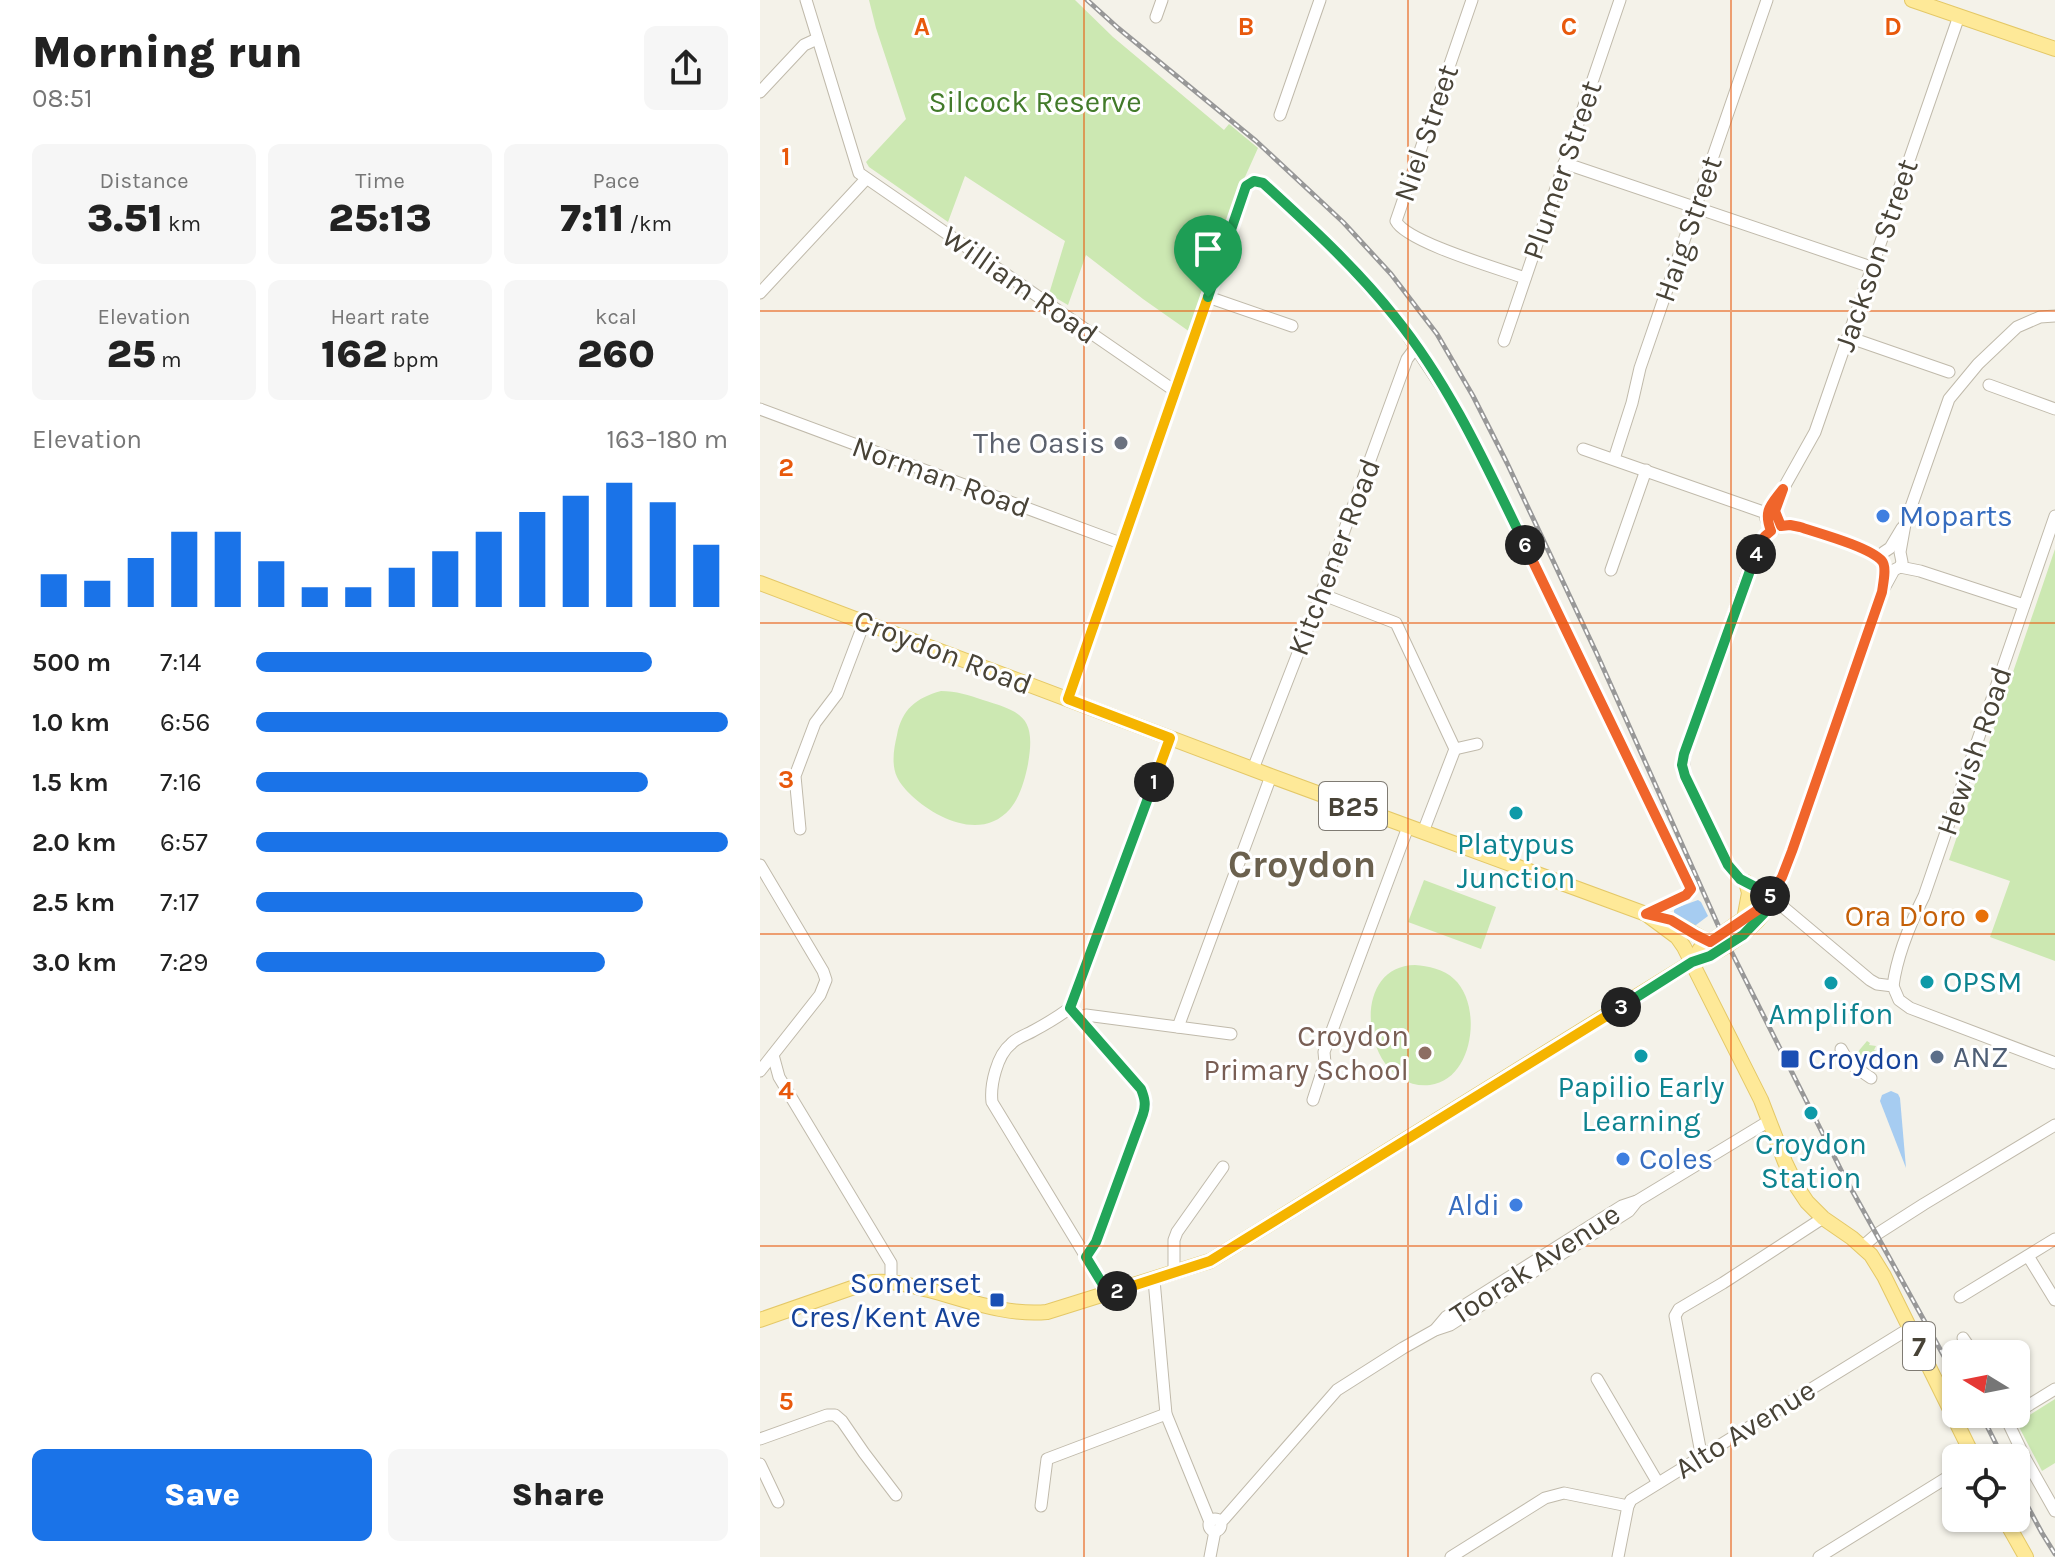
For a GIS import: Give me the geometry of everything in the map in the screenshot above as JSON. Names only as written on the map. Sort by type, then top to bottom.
[{"type":"main road","points":[[1912,0],[1931,3],[1959,16],[2055,49]]},
{"type":"main road","name":"Croydon Road","points":[[760,583],[1646,914],[1677,937],[1692,962]]},
{"type":"main road","points":[[1744,920],[1749,893],[1746,882]]},
{"type":"main road","points":[[1692,962],[1700,949],[1772,898]]},
{"type":"main road","points":[[760,1320],[866,1283],[891,1281],[1023,1313],[1047,1312],[1210,1261],[1692,962],[1710,956],[1743,935],[1767,910],[1772,898]]},
{"type":"main road","points":[[1646,914],[1671,920],[1710,942]]},
{"type":"main road","name":"7","points":[[1692,962],[1761,1100],[1797,1187],[1823,1218],[1871,1255],[1967,1444]]},
{"type":"main road","points":[[2012,1532],[2026,1557]]},
{"type":"street","points":[[760,293],[866,179],[855,164],[806,0]]},
{"type":"street","points":[[1156,17],[1162,0]]},
{"type":"street","points":[[1280,115],[1320,0]]},
{"type":"street","name":"Niel Street","points":[[1472,0],[1396,221],[1407,233],[1525,278]]},
{"type":"street","name":"Plumer Street","points":[[1504,341],[1620,0]]},
{"type":"street","name":"Haig Street","points":[[1614,459],[1640,368],[1767,0]]},
{"type":"street","name":"Jackson Street","points":[[1766,513],[1815,432],[1959,16]]},
{"type":"street","points":[[760,92],[804,45],[817,39]]},
{"type":"street","points":[[1564,163],[1871,267]]},
{"type":"street","name":"William Road","points":[[866,179],[1175,391]]},
{"type":"street","points":[[1068,699],[1246,186],[1254,181],[1263,183],[1323,238],[1395,317],[1457,410],[1495,482],[1691,889],[1686,895],[1646,914]]},
{"type":"street","points":[[1208,297],[1292,326]]},
{"type":"street","points":[[1772,898],[1779,890],[1949,399],[1978,364],[2017,327],[2040,317],[2055,316]]},
{"type":"street","points":[[1848,337],[1949,372]]},
{"type":"street","name":"Kitchener Road","points":[[1253,769],[1407,359],[1416,347]]},
{"type":"street","points":[[1989,385],[2055,409]]},
{"type":"street","name":"Norman Road","points":[[760,409],[1123,544]]},
{"type":"street","points":[[1583,449],[1766,513],[1766,519],[1776,528]]},
{"type":"street","points":[[1611,570],[1646,470]]},
{"type":"street","points":[[1776,528],[1775,511],[1783,489]]},
{"type":"street","name":"Hewish Road","points":[[1893,986],[1907,934],[1924,896],[2055,516]]},
{"type":"street","points":[[2024,605],[1800,527],[1790,525],[1776,528],[1761,542],[1749,569],[1682,765],[1728,865],[1736,875],[1772,898],[1870,980],[1893,986],[1899,1000],[1910,1008],[2055,1063]]},
{"type":"street","points":[[1321,594],[1396,623],[1455,749],[1423,832]]},
{"type":"street","points":[[800,829],[795,776],[815,723],[837,694],[864,623]]},
{"type":"street","points":[[1108,1293],[992,1102],[991,1093],[996,1072],[1011,1043],[1070,1008],[1170,738]]},
{"type":"street","points":[[1455,749],[1477,744]]},
{"type":"street","points":[[1178,1027],[1271,776]]},
{"type":"street","points":[[1313,1100],[1325,1063],[1324,1052],[1408,827]]},
{"type":"street","points":[[760,865],[826,980],[820,995],[760,1073]]},
{"type":"street","points":[[1070,1008],[1141,1089],[1146,1104],[1096,1242],[1086,1257]]},
{"type":"street","points":[[1079,1018],[1086,1015],[1231,1034]]},
{"type":"street","points":[[1841,1049],[1849,1063],[1871,1078]]},
{"type":"street","points":[[773,1055],[779,1077],[886,1253],[891,1263],[891,1281]]},
{"type":"street","points":[[760,1073],[779,1077]]},
{"type":"street","name":"Toorak Avenue","points":[[1215,1525],[1224,1519],[1337,1390],[1435,1330],[1450,1325],[1629,1211],[1637,1201],[1769,1121]]},
{"type":"street","points":[[1862,1247],[1935,1196],[2055,1125]]},
{"type":"street","points":[[1174,1273],[1174,1240],[1177,1232],[1223,1167]]},
{"type":"street","points":[[1703,1455],[1675,1316],[1679,1309],[1823,1218]]},
{"type":"street","points":[[1960,1297],[2055,1239]]},
{"type":"street","points":[[2028,1256],[2055,1300]]},
{"type":"street","points":[[1154,1280],[1166,1414],[1215,1525],[1210,1557]]},
{"type":"street","name":"Alto Avenue","points":[[1628,1506],[1631,1500],[1910,1328]]},
{"type":"street","points":[[1597,1379],[1658,1483]]},
{"type":"street","points":[[2030,1403],[2055,1389]]},
{"type":"street","points":[[1041,1506],[1047,1459],[1166,1414]]},
{"type":"street","points":[[760,1439],[827,1415],[835,1415],[896,1495]]},
{"type":"street","points":[[2015,1428],[2025,1458],[2055,1511]]},
{"type":"street","points":[[760,1464],[778,1502]]},
{"type":"street","points":[[1819,1557],[1942,1481]]},
{"type":"street","points":[[1451,1557],[1545,1498],[1564,1493],[1628,1506],[1618,1557]]},
{"type":"green space","name":"Silcock Reserve","points":[[869,0],[1075,0],[1113,37],[1224,130],[1229,124],[1258,148],[1190,332],[1086,255],[1068,305],[1049,294],[1065,241],[965,176],[948,222],[869,167],[866,162],[906,119]]},
{"type":"green space","points":[[2055,549],[2055,961],[1990,937],[2010,881],[1949,860]]},
{"type":"green space","points":[[941,691],[968,695],[1008,709],[1024,719],[1028,727],[1030,749],[1027,770],[1010,809],[999,819],[973,825],[947,819],[908,792],[895,772],[894,751],[902,718],[917,701]]},
{"type":"green space","points":[[1424,880],[1496,907],[1481,949],[1408,922]]},
{"type":"green space","points":[[1415,965],[1436,969],[1454,979],[1469,1006],[1471,1023],[1465,1056],[1445,1080],[1430,1085],[1408,1082],[1390,1069],[1378,1050],[1372,1028],[1372,1005],[1379,985],[1393,971]]},
{"type":"green space","points":[[1867,1041],[1879,1052],[1872,1065],[1856,1054]]},
{"type":"green space","points":[[2055,1399],[2055,1463],[2042,1471],[2020,1428],[2030,1428],[2030,1415]]},
{"type":"water","points":[[1698,900],[1708,916],[1696,925],[1692,926],[1674,914],[1676,908]]},
{"type":"water","points":[[1891,1091],[1900,1098],[1906,1168],[1880,1101],[1882,1095]]},
{"type":"railway","points":[[1087,0],[1256,141],[1343,222],[1391,274],[1437,334],[1507,463],[1596,652],[1718,925],[1843,1174],[1942,1353]]},
{"type":"railway","points":[[1988,1428],[1996,1444]]},
{"type":"railway","points":[[2030,1511],[2055,1554]]},
{"type":"place","name":"The Oasis","points":[[1121,443]]},
{"type":"place","name":"Moparts","points":[[1883,516]]},
{"type":"place","name":"Platypus Junction","points":[[1516,813]]},
{"type":"place","name":"Ora D'oro","points":[[1982,916]]},
{"type":"place","name":"OPSM","points":[[1927,982]]},
{"type":"place","name":"Amplifon","points":[[1831,983]]},
{"type":"place","name":"Croydon Primary School","points":[[1425,1053]]},
{"type":"place","name":"Papilio Early Learning","points":[[1641,1056]]},
{"type":"place","name":"ANZ","points":[[1937,1057]]},
{"type":"place","name":"Croydon","points":[[1790,1059]]},
{"type":"place","name":"Croydon Station","points":[[1811,1113]]},
{"type":"place","name":"Coles","points":[[1623,1159]]},
{"type":"place","name":"Aldi","points":[[1516,1205]]},
{"type":"place","name":"Somerset Cres/Kent Ave","points":[[997,1300]]},
{"type":"district","name":"Croydon","points":[[1302,864]]},
{"type":"route","points":[[1208,297],[1068,699],[1170,738],[1070,1008],[1141,1089],[1146,1104],[1096,1242],[1086,1257],[1108,1293],[1210,1261],[1692,962],[1710,956],[1743,935],[1774,899],[1770,896],[1763,891],[1740,879],[1728,865],[1683,772],[1683,761],[1749,569],[1761,542],[1771,531],[1766,513],[1783,489],[1775,511],[1781,526],[1800,527],[1863,548],[1881,560],[1884,566],[1882,592],[1792,851],[1782,877],[1770,896],[1759,909],[1710,942],[1671,920],[1646,914],[1686,895],[1691,889],[1495,482],[1457,410],[1395,317],[1323,238],[1259,181],[1246,186],[1208,297]]}]
